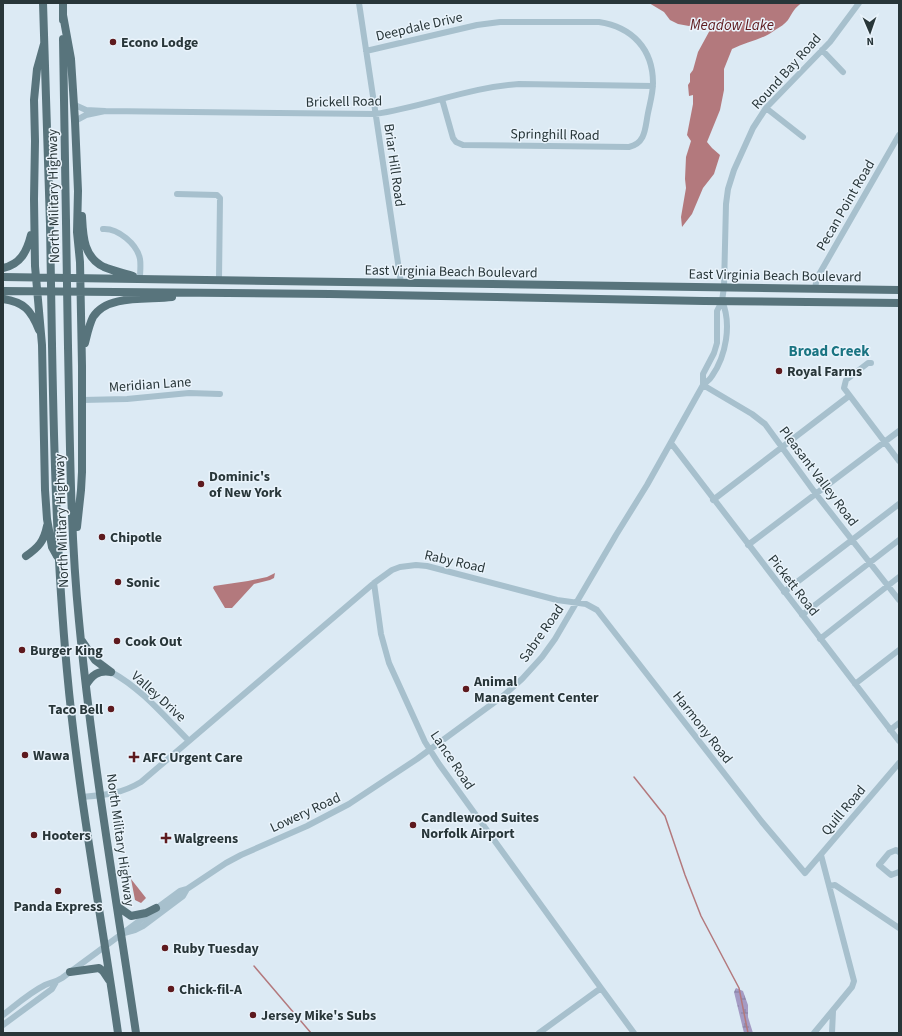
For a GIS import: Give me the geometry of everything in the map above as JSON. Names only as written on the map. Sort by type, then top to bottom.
[{"type":"main road","name":"North Military Highway","points":[[43,3],[58,559],[67,673],[82,797],[118,1033]]},
{"type":"main road","name":"North Military Highway","points":[[63,3],[68,347],[74,554],[86,685],[116,903],[136,1033]]},
{"type":"main road","points":[[63,15],[71,59],[75,105],[77,162],[84,241],[89,254],[99,264],[104,267],[140,278]]},
{"type":"main road","points":[[44,44],[37,69],[34,100],[34,222],[36,277],[42,345],[44,464],[47,519],[52,547],[58,559]]},
{"type":"main road","points":[[74,554],[81,490],[82,400],[81,291],[77,232],[77,162]]},
{"type":"main road","points":[[3,268],[16,263],[26,252],[29,246],[34,222]]},
{"type":"main road","name":"East Virginia Beach Boulevard","points":[[3,277],[899,290]]},
{"type":"main road","name":"East Virginia Beach Boulevard","points":[[3,290],[899,303]]},
{"type":"main road","points":[[82,354],[90,323],[101,308],[107,304],[122,300],[162,298],[195,293]]},
{"type":"main road","points":[[3,299],[20,304],[30,312],[38,329],[42,345]]},
{"type":"main road","points":[[26,556],[40,545],[46,532],[47,519]]},
{"type":"main road","points":[[81,639],[95,660],[111,672]]},
{"type":"main road","points":[[86,685],[96,673],[111,672]]},
{"type":"main road","points":[[116,903],[130,916],[141,915],[156,908]]},
{"type":"main road","points":[[70,972],[98,968],[103,971],[110,981]]},
{"type":"street","name":"Briar Hill Road","points":[[359,3],[401,283]]},
{"type":"street","name":"Round Bay Road","points":[[722,301],[724,287],[725,218],[728,189],[732,175],[753,128],[766,108],[840,30],[859,3]]},
{"type":"street","name":"Deepdale Drive","points":[[366,51],[500,22],[599,22],[616,26],[631,34],[638,40],[651,63],[653,86]]},
{"type":"street","points":[[822,50],[843,72]]},
{"type":"street","name":"Brickell Road","points":[[75,105],[86,110],[105,111],[375,114],[393,112],[485,88],[519,84],[653,86]]},
{"type":"street","name":"Springhill Road","points":[[442,99],[453,138],[459,144],[628,147],[638,144],[643,137],[653,86]]},
{"type":"street","points":[[766,108],[803,137]]},
{"type":"street","name":"Brickell Road","points":[[75,122],[86,115],[105,111]]},
{"type":"street","name":"Pecan Point Road","points":[[815,288],[817,278],[899,136]]},
{"type":"street","points":[[177,194],[217,195],[220,198],[219,279]]},
{"type":"street","points":[[103,229],[119,232],[134,248],[140,258],[140,278]]},
{"type":"street","points":[[577,603],[671,443],[703,385],[703,374],[714,353],[717,343],[717,311],[722,301]]},
{"type":"street","points":[[871,363],[868,363],[845,382],[844,388],[899,461]]},
{"type":"street","name":"Pleasant Valley Road","points":[[703,385],[760,420],[899,600]]},
{"type":"street","name":"Meridian Lane","points":[[82,400],[127,399],[190,393],[220,394]]},
{"type":"street","points":[[714,500],[849,396]]},
{"type":"street","points":[[748,545],[899,431]]},
{"type":"street","name":"Pickett Road","points":[[671,443],[899,741]]},
{"type":"street","points":[[784,592],[899,504]]},
{"type":"street","points":[[802,615],[899,540]]},
{"type":"street","name":"Raby Road","points":[[82,797],[117,793],[136,785],[374,583],[392,570],[400,567],[416,565],[427,566],[557,600],[577,603]]},
{"type":"street","points":[[820,638],[899,577]]},
{"type":"street","name":"Lance Road","points":[[374,583],[381,634],[389,663],[429,750],[634,1033]]},
{"type":"street","name":"Sabre Road","points":[[429,750],[503,696],[522,679],[542,657],[577,603]]},
{"type":"street","name":"Harmony Road","points":[[577,603],[592,606],[603,617],[758,817],[805,873]]},
{"type":"street","points":[[855,684],[899,650]]},
{"type":"street","name":"Valley Drive","points":[[111,672],[139,691],[189,741]]},
{"type":"street","points":[[890,730],[899,723]]},
{"type":"street","name":"Lowery Road","points":[[3,1015],[30,994],[45,985],[56,982],[180,891],[187,889],[208,874],[240,855],[307,826],[349,804],[429,750]]},
{"type":"street","name":"Quill Road","points":[[805,873],[899,763]]},
{"type":"street","points":[[899,852],[896,850],[889,853],[879,865],[891,875],[899,872]]},
{"type":"street","points":[[814,1033],[854,984],[821,855]]},
{"type":"street","points":[[830,886],[835,885],[899,928]]},
{"type":"street","name":"Lowery Road","points":[[121,934],[143,926],[183,896],[187,889]]},
{"type":"street","name":"Lowery Road","points":[[3,1025],[52,989],[56,982]]},
{"type":"street","points":[[539,1033],[601,988]]},
{"type":"street","points":[[832,1033],[833,1011]]},
{"type":"green space","points":[[736,988],[743,991],[748,1005],[748,1017],[753,1033],[744,1033],[734,992]]},
{"type":"water","name":"Meadow Lake","points":[[649,3],[802,3],[795,8],[788,20],[781,27],[765,36],[732,49],[724,69],[724,90],[720,110],[707,142],[720,155],[714,174],[703,188],[692,214],[682,227],[681,217],[686,188],[686,157],[691,141],[687,135],[693,104],[693,95],[689,96],[688,85],[690,82],[690,74],[693,70],[698,52],[710,30],[708,25],[689,26],[678,24],[670,20],[664,12]]},
{"type":"water","points":[[275,573],[274,578],[254,584],[232,608],[225,608],[213,588],[214,586],[267,577]]},
{"type":"water","points":[[131,879],[146,898],[141,903],[135,900]]},
{"type":"waterway","points":[[634,777],[665,816],[701,916],[739,988],[748,1033]]},
{"type":"waterway","points":[[254,966],[311,1033]]},
{"type":"place","name":"Econo Lodge","points":[[113,42]]},
{"type":"place","name":"Royal Farms","points":[[779,371]]},
{"type":"place","name":"Dominic's of New York","points":[[201,484]]},
{"type":"place","name":"Chipotle","points":[[102,537]]},
{"type":"place","name":"Sonic","points":[[118,582]]},
{"type":"place","name":"Cook Out","points":[[117,641]]},
{"type":"place","name":"Burger King","points":[[22,650]]},
{"type":"place","name":"Animal Management Center","points":[[466,689]]},
{"type":"place","name":"Taco Bell","points":[[111,709]]},
{"type":"place","name":"Wawa","points":[[25,755]]},
{"type":"place","name":"AFC Urgent Care","points":[[134,757]]},
{"type":"place","name":"Candlewood Suites Norfolk Airport","points":[[413,825]]},
{"type":"place","name":"Hooters","points":[[34,835]]},
{"type":"place","name":"Walgreens","points":[[166,838]]},
{"type":"place","name":"Panda Express","points":[[58,891]]},
{"type":"place","name":"Ruby Tuesday","points":[[165,948]]},
{"type":"place","name":"Chick-fil-A","points":[[171,989]]},
{"type":"place","name":"Jersey Mike's Subs","points":[[253,1015]]},
{"type":"district","name":"Broad Creek","points":[[829,351]]}]
